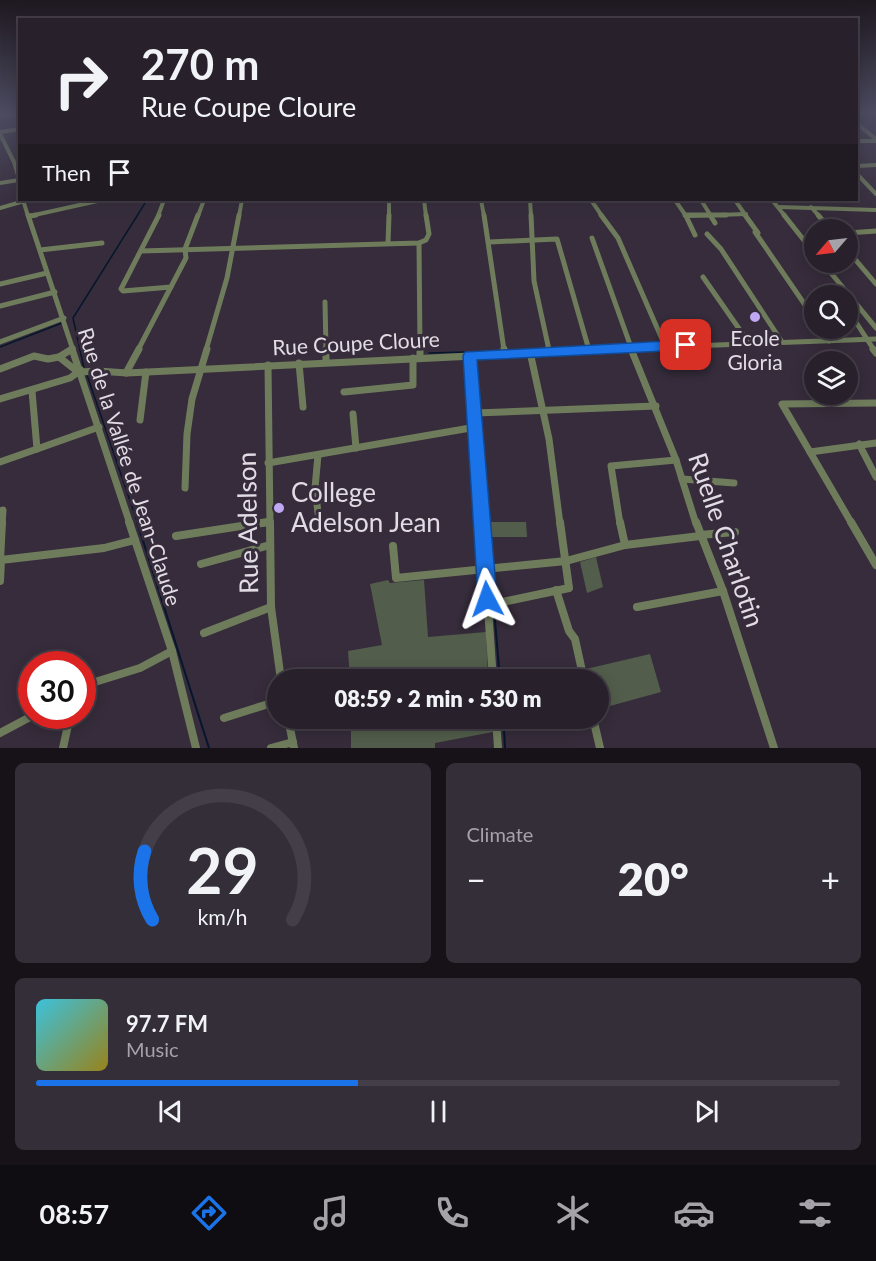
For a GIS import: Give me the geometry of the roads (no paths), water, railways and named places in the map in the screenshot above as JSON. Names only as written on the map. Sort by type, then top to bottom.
[{"type":"street","points":[[8,147],[17,162]]},
{"type":"street","points":[[858,166],[876,165]]},
{"type":"street","points":[[858,175],[876,194]]},
{"type":"street","points":[[0,183],[18,181]]},
{"type":"street","points":[[0,208],[21,201]]},
{"type":"street","name":"Rue de la Vallée de Jean-Claude","points":[[24,201],[172,651],[196,748]]},
{"type":"street","points":[[30,216],[98,201]]},
{"type":"street","points":[[164,201],[121,290],[171,287]]},
{"type":"street","points":[[126,373],[186,258],[185,249],[204,201]]},
{"type":"street","points":[[185,488],[187,434],[192,399],[232,249],[242,201]]},
{"type":"street","points":[[388,243],[389,201]]},
{"type":"street","points":[[141,251],[419,243],[426,240],[429,234],[424,201]]},
{"type":"street","points":[[481,201],[490,242],[505,354]]},
{"type":"street","points":[[530,201],[536,294],[549,351]]},
{"type":"street","points":[[592,201],[618,238],[665,346]]},
{"type":"street","points":[[676,201],[695,235]]},
{"type":"street","points":[[701,201],[715,222]]},
{"type":"street","points":[[736,201],[804,303]]},
{"type":"street","points":[[773,201],[804,240]]},
{"type":"street","points":[[778,207],[876,210]]},
{"type":"street","points":[[810,207],[821,219]]},
{"type":"street","points":[[686,216],[746,214]]},
{"type":"street","points":[[858,232],[876,231]]},
{"type":"street","points":[[707,234],[721,249],[782,342]]},
{"type":"street","name":"Ruelle Charlotin","points":[[592,238],[676,460],[700,536],[723,591],[773,746]]},
{"type":"street","points":[[490,242],[557,239],[589,350]]},
{"type":"street","points":[[40,250],[102,243]]},
{"type":"street","points":[[344,392],[413,385],[416,358],[419,243]]},
{"type":"street","points":[[858,263],[876,284]]},
{"type":"street","points":[[0,284],[47,273]]},
{"type":"street","points":[[831,273],[876,328]]},
{"type":"street","points":[[703,277],[749,343]]},
{"type":"street","points":[[0,306],[55,292]]},
{"type":"street","points":[[326,302],[326,362]]},
{"type":"street","points":[[0,342],[64,318]]},
{"type":"street","points":[[858,326],[876,353]]},
{"type":"street","name":"Rue Coupe Cloure","points":[[82,371],[109,374],[549,351],[876,339]]},
{"type":"street","points":[[0,369],[34,356],[59,357],[74,348]]},
{"type":"street","points":[[492,604],[570,588],[543,410],[530,352]]},
{"type":"street","points":[[470,356],[485,568],[492,604],[493,669]]},
{"type":"street","points":[[0,399],[70,378],[82,371],[59,357]]},
{"type":"street","points":[[299,363],[303,407]]},
{"type":"street","name":"Rue Adelson","points":[[268,365],[271,607],[279,669]]},
{"type":"street","points":[[140,420],[146,372]]},
{"type":"street","points":[[32,390],[36,449]]},
{"type":"street","points":[[876,403],[782,404],[876,565]]},
{"type":"street","points":[[475,413],[656,406]]},
{"type":"street","points":[[353,414],[356,447]]},
{"type":"street","points":[[0,462],[99,427]]},
{"type":"street","points":[[268,463],[476,427]]},
{"type":"street","points":[[810,452],[876,443]]},
{"type":"street","points":[[859,444],[876,477]]},
{"type":"street","points":[[318,455],[315,488],[319,521]]},
{"type":"street","points":[[625,545],[611,466],[676,460]]},
{"type":"street","points":[[682,479],[734,483]]},
{"type":"street","points":[[0,511],[3,510],[4,518],[0,581]]},
{"type":"street","points":[[176,536],[269,522]]},
{"type":"street","points":[[393,546],[396,578],[566,561],[625,545],[735,532]]},
{"type":"street","points":[[1,560],[104,548],[135,540]]},
{"type":"street","points":[[201,564],[270,545]]},
{"type":"street","points":[[556,590],[569,631],[575,639],[582,669]]},
{"type":"street","points":[[637,607],[723,591]]},
{"type":"street","points":[[204,633],[271,607]]},
{"type":"street","points":[[96,682],[132,671],[172,651]]},
{"type":"street","points":[[224,718],[267,704]]},
{"type":"street","points":[[0,733],[18,723]]},
{"type":"street","points":[[63,748],[67,729]]},
{"type":"street","points":[[271,748],[294,745],[290,729]]},
{"type":"street","points":[[497,729],[498,748]]},
{"type":"street","points":[[596,729],[600,748]]},
{"type":"waterway","points":[[84,368],[73,318],[146,201]]},
{"type":"waterway","points":[[0,347],[62,323]]},
{"type":"waterway","points":[[532,350],[545,349]]},
{"type":"waterway","points":[[508,350],[527,350]]},
{"type":"waterway","points":[[429,353],[503,351]]},
{"type":"waterway","points":[[87,375],[138,524]]},
{"type":"waterway","points":[[137,522],[209,748]]},
{"type":"waterway","points":[[486,522],[490,562]]},
{"type":"waterway","points":[[491,573],[495,601]]},
{"type":"waterway","points":[[494,609],[499,669]]},
{"type":"waterway","points":[[504,729],[505,748]]},
{"type":"place","name":"Ecole Gloria","points":[[755,317]]},
{"type":"place","name":"College Adelson Jean","points":[[279,508]]}]
